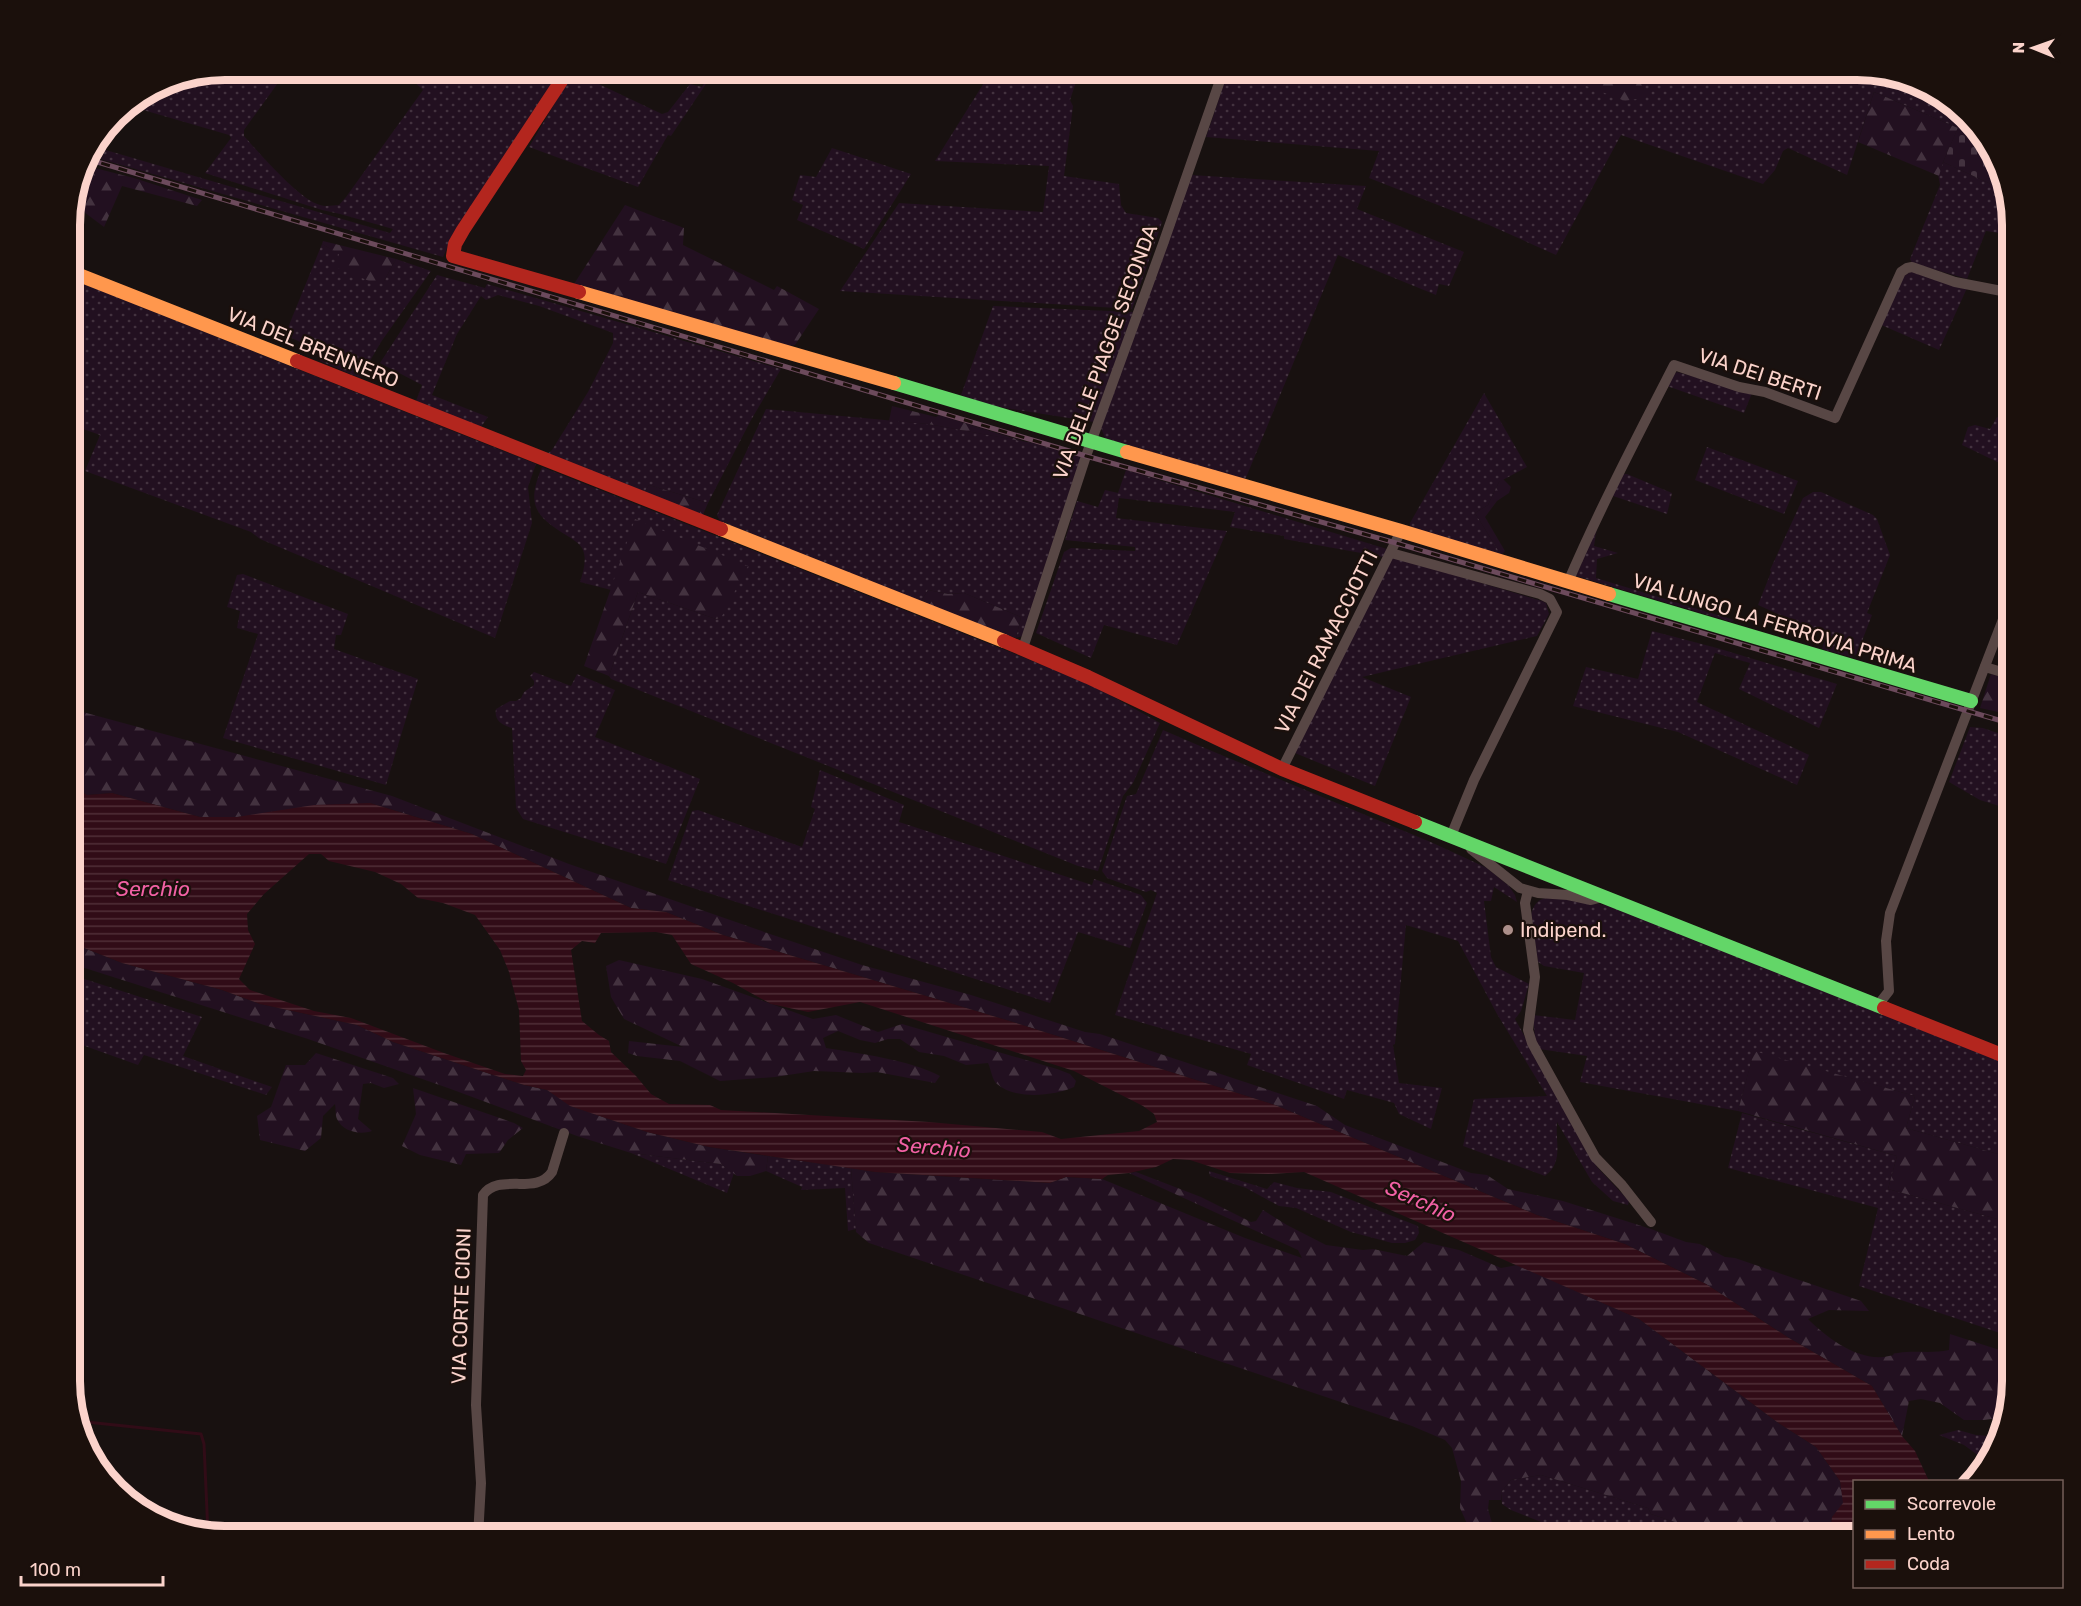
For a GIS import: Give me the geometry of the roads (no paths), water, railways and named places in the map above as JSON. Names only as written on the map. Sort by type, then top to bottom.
[{"type":"main road","name":"VIA LUNGO LA FERROVIA PRIMA","points":[[562,80],[463,230],[455,244],[453,256],[1401,531],[1971,701]]},
{"type":"main road","name":"VIA DEL BRENNERO","points":[[80,275],[1023,648],[1081,672],[1218,741],[1282,769],[2002,1055]]},
{"type":"street","name":"VIA DELLE PIAGGE SECONDA","points":[[1023,648],[1091,442],[1220,80]]},
{"type":"street","name":"VIA DEI BERTI","points":[[1568,582],[1616,477],[1674,365],[1739,387],[1765,392],[1835,418],[1901,272],[1912,267],[1955,282],[2002,291]]},
{"type":"street","name":"VIA DEI RAMACCIOTTI","points":[[1282,769],[1401,531]]},
{"type":"street","points":[[1391,552],[1540,594],[1550,599],[1557,612],[1474,780],[1455,838],[1520,888],[1591,900],[1604,896]]},
{"type":"street","points":[[1878,1005],[1889,991],[1886,941],[1890,913],[2002,621]]},
{"type":"street","points":[[1984,667],[2002,672]]},
{"type":"street","points":[[1528,891],[1526,903],[1535,977],[1528,1030],[1532,1043],[1595,1157],[1622,1185],[1651,1222]]},
{"type":"street","name":"VIA CORTE CIONI","points":[[479,1526],[481,1483],[476,1405],[483,1195],[496,1184],[534,1183],[548,1178],[564,1133]]},
{"type":"water","name":"Serchio","points":[[80,791],[87,795],[112,793],[200,817],[237,817],[314,805],[370,803],[472,834],[631,908],[666,912],[723,935],[1013,1022],[1275,1105],[1537,1215],[1625,1244],[1706,1284],[1789,1338],[1872,1386],[1902,1436],[1915,1451],[1929,1480],[1853,1480],[1853,1526],[1831,1526],[1832,1517],[1843,1503],[1840,1481],[1816,1447],[1777,1422],[1639,1319],[1304,1172],[1230,1173],[1190,1160],[1173,1159],[1156,1167],[1108,1175],[1102,1179],[1066,1177],[1050,1183],[875,1172],[709,1147],[647,1132],[570,1106],[547,1090],[524,1085],[393,1042],[357,1025],[260,1004],[222,990],[122,963],[80,946],[80,836],[84,833],[80,823]],"holes":[[[309,854],[321,854],[329,861],[375,872],[401,884],[418,898],[443,903],[475,915],[500,950],[509,972],[519,1010],[521,1061],[526,1070],[523,1076],[505,1074],[351,1018],[314,1011],[250,990],[239,979],[255,944],[248,930],[247,914],[264,894]],[[656,932],[672,935],[691,964],[771,1004],[808,1012],[860,1002],[1074,1071],[1143,1106],[1154,1114],[1157,1122],[1139,1131],[1061,1139],[1042,1132],[929,1122],[721,1110],[710,1105],[669,1104],[651,1094],[611,1052],[609,1041],[582,1021],[571,950],[582,941],[595,943],[601,933]]]},
{"type":"waterway","points":[[85,1422],[201,1434],[204,1444],[208,1525]]},
{"type":"railway","points":[[95,161],[1086,456],[1396,543],[2002,721]]},
{"type":"place","name":"Indipend.","points":[[1508,930]]}]
